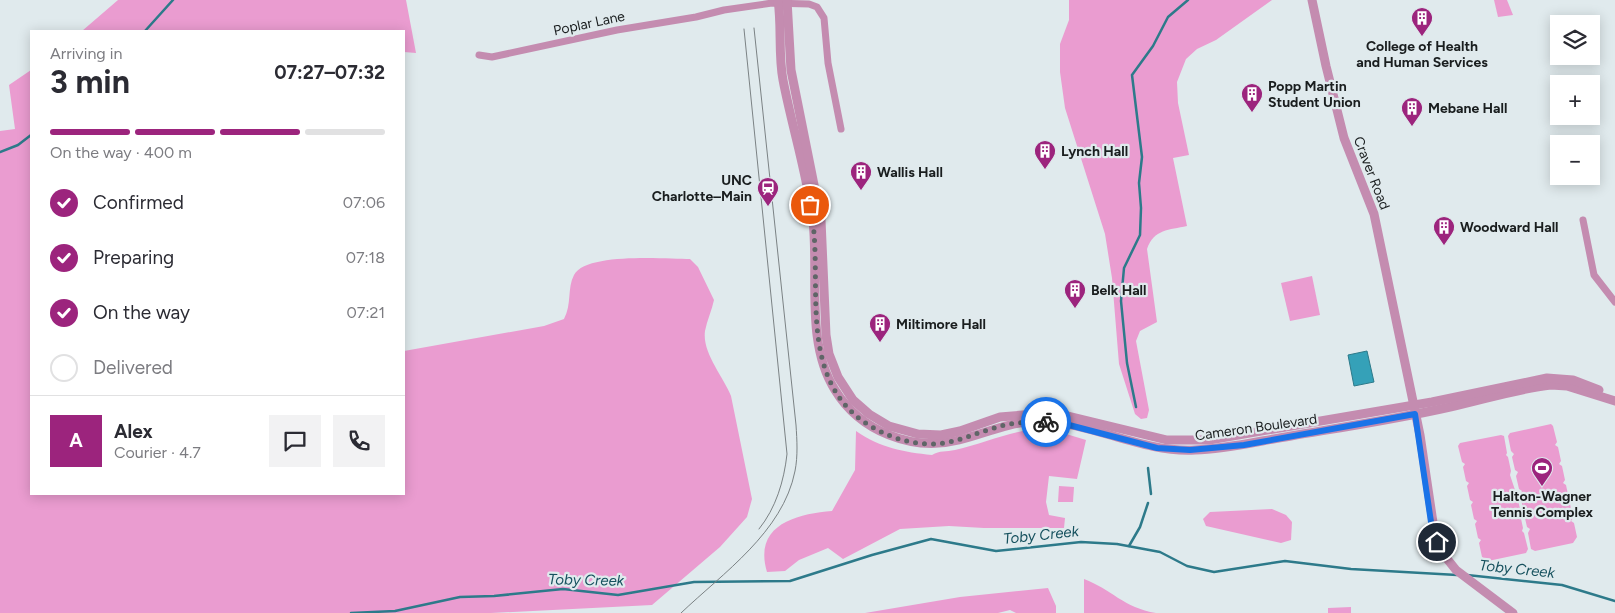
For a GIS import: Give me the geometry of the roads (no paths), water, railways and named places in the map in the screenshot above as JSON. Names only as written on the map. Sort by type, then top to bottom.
[{"type":"street","name":"Craver Road","points":[[1312,0],[1344,138],[1374,214],[1415,414],[1431,522],[1441,549],[1460,574],[1513,613]]},
{"type":"street","name":"Cameron Boulevard","points":[[783,2],[790,70],[818,233],[826,335],[833,365],[845,389],[859,406],[879,421],[903,431],[925,435],[946,434],[1000,417],[1039,412],[1068,416],[1167,440],[1209,440],[1413,404],[1551,377],[1572,380],[1615,397]]},
{"type":"street","name":"Poplar Lane","points":[[479,55],[492,56],[640,25],[783,2],[814,5],[822,14],[828,64],[841,130]]},
{"type":"street","points":[[1583,220],[1594,275],[1615,302]]},
{"type":"street","name":"Cameron Boulevard","points":[[818,233],[818,343],[826,373],[836,393],[856,415],[878,430],[897,438],[928,444],[945,443],[1001,426],[1043,421],[1069,425],[1157,448],[1198,450],[1244,445],[1415,414],[1551,385],[1567,386],[1615,402]]},
{"type":"water","points":[[1367,351],[1374,382],[1354,386],[1348,355]]},
{"type":"waterway","points":[[146,30],[173,0]]},
{"type":"waterway","points":[[1136,407],[1127,363],[1121,301],[1124,268],[1140,235],[1141,208],[1139,183],[1142,157],[1132,75],[1153,46],[1168,17],[1188,0]]},
{"type":"waterway","points":[[0,152],[18,145],[30,136]]},
{"type":"waterway","points":[[1148,468],[1151,494]]},
{"type":"waterway","points":[[1129,546],[1140,527],[1148,503]]},
{"type":"waterway","name":"Toby Creek","points":[[351,613],[395,611],[460,597],[494,596],[563,589],[618,595],[694,582],[790,581],[872,555],[931,539],[996,551],[1081,542],[1117,544],[1160,552],[1187,566],[1214,572],[1285,561],[1351,569],[1457,575]]},
{"type":"waterway","name":"Toby Creek","points":[[1467,575],[1562,585],[1615,601]]},
{"type":"tram line","points":[[681,613],[732,567],[765,532],[778,513],[788,493],[796,465],[796,425],[754,28]]},
{"type":"tram line","points":[[744,29],[787,454],[784,474],[775,503],[759,529]]},
{"type":"place","name":"College of Health and Human Services","points":[[1422,37]]},
{"type":"place","name":"Popp Martin Student Union","points":[[1252,113]]},
{"type":"place","name":"Mebane Hall","points":[[1412,127]]},
{"type":"place","name":"Lynch Hall","points":[[1045,170]]},
{"type":"place","name":"Wallis Hall","points":[[861,191]]},
{"type":"place","name":"UNC Charlotte–Main","points":[[768,207]]},
{"type":"place","name":"Woodward Hall","points":[[1444,246]]},
{"type":"place","name":"Belk Hall","points":[[1075,309]]},
{"type":"place","name":"Miltimore Hall","points":[[880,343]]},
{"type":"place","name":"Halton-Wagner Tennis Complex","points":[[1542,487]]}]
